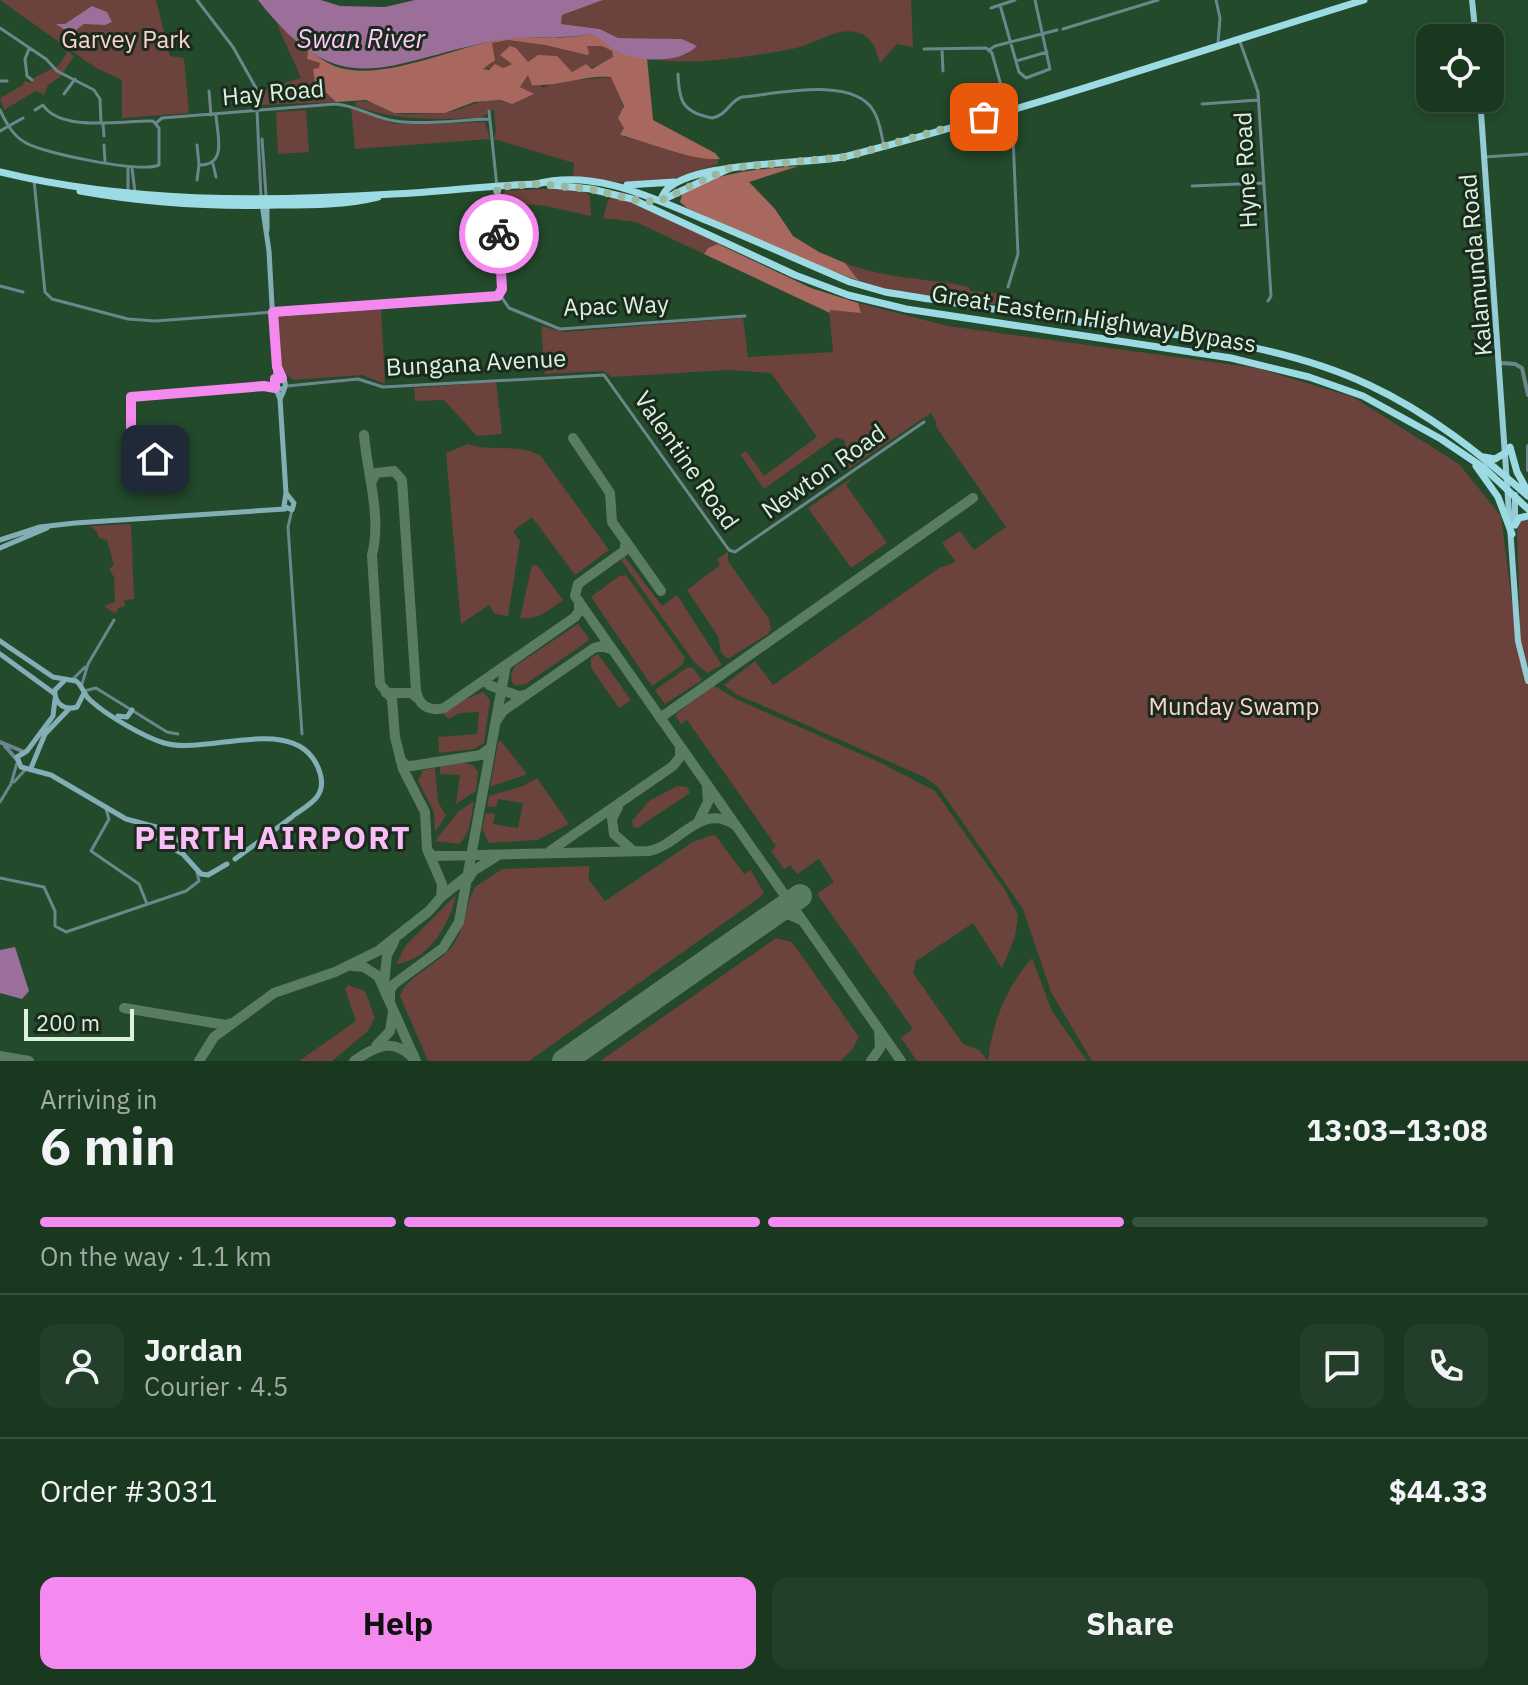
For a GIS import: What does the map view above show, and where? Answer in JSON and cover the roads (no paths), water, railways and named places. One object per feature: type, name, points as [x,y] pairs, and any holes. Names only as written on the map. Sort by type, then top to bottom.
[{"type":"highway","points":[[536,184],[548,181],[640,187],[685,179],[711,170],[838,159],[1009,110],[1364,0]]},
{"type":"highway","points":[[34,182],[210,199],[329,204],[388,195],[536,184],[591,189],[634,200],[661,201],[730,168]]},
{"type":"highway","points":[[0,174],[172,205],[264,202]]},
{"type":"highway","points":[[683,221],[662,207],[661,201],[663,192],[685,179]]},
{"type":"highway","points":[[605,184],[661,201]]},
{"type":"highway","points":[[679,192],[676,202],[681,209]]},
{"type":"highway","name":"Great Eastern Highway Bypass","points":[[634,200],[795,275],[862,299],[906,309],[1272,366],[1363,396],[1528,494]]},
{"type":"highway","name":"Great Eastern Highway Bypass","points":[[661,201],[838,277],[885,292],[1192,337],[1313,363],[1401,401],[1482,456],[1510,483],[1515,495],[1528,509]]},
{"type":"highway","points":[[1458,450],[1492,487],[1512,534]]},
{"type":"highway","points":[[1482,456],[1495,459],[1508,450],[1528,494]]},
{"type":"highway","points":[[1515,525],[1519,518],[1528,516]]},
{"type":"main road","points":[[1472,0],[1475,24]]},
{"type":"main road","name":"Kalamunda Road","points":[[1481,112],[1514,548]]},
{"type":"main road","points":[[0,540],[40,527],[287,505],[264,202]]},
{"type":"main road","name":"Kalamunda Road","points":[[1515,495],[1518,641],[1528,681]]},
{"type":"main road","points":[[0,548],[48,527]]},
{"type":"main road","points":[[0,641],[40,669],[72,680],[107,711],[152,738],[171,744],[288,740],[308,754],[317,765],[322,784],[317,799],[235,859]]},
{"type":"main road","points":[[0,654],[55,696],[61,706],[69,709]]},
{"type":"main road","points":[[65,680],[57,686],[53,716],[17,761],[28,769],[51,775],[106,809],[149,828],[178,848],[203,875],[227,864]]},
{"type":"main road","points":[[28,769],[45,734],[69,709],[80,705],[83,690]]},
{"type":"main road","points":[[107,711],[124,718],[132,710]]},
{"type":"main road","points":[[24,751],[35,759]]},
{"type":"street","points":[[197,0],[232,46],[256,88],[264,202]]},
{"type":"street","points":[[991,8],[1015,0]]},
{"type":"street","points":[[1000,5],[1024,78],[1049,71],[1035,0]]},
{"type":"street","points":[[1063,29],[1158,0]]},
{"type":"street","points":[[1216,0],[1220,18],[1218,46]]},
{"type":"street","points":[[0,28],[46,59],[57,71],[98,94],[104,136]]},
{"type":"street","points":[[924,49],[989,50],[1011,41],[1057,30]]},
{"type":"street","name":"Hyne Road","points":[[1239,39],[1255,80],[1259,100],[1271,296],[1268,301]]},
{"type":"street","points":[[29,49],[25,59],[27,76],[32,80]]},
{"type":"street","points":[[942,49],[943,71]]},
{"type":"street","points":[[989,50],[1009,110],[1013,137],[1018,254],[1008,287]]},
{"type":"street","points":[[1016,61],[1047,52]]},
{"type":"street","points":[[678,74],[679,100],[682,104],[712,118],[725,113],[732,102],[742,97],[846,90],[863,99],[873,109],[884,146]]},
{"type":"street","points":[[64,94],[75,79]]},
{"type":"street","points":[[0,81],[7,81]]},
{"type":"street","points":[[209,91],[219,153],[213,164],[216,177]]},
{"type":"street","points":[[1202,104],[1259,100]]},
{"type":"street","name":"Hay Road","points":[[35,110],[43,105],[55,117],[102,124],[156,123],[162,118],[335,104],[350,105],[384,119],[402,122],[489,119]]},
{"type":"street","points":[[0,110],[8,127],[26,143],[130,168],[159,165],[159,128],[156,123]]},
{"type":"street","points":[[34,182],[45,292],[54,300],[136,321],[500,295],[497,187],[489,111]]},
{"type":"street","points":[[0,131],[23,118]]},
{"type":"street","points":[[104,145],[104,162]]},
{"type":"street","points":[[197,145],[197,180]]},
{"type":"street","points":[[1484,157],[1528,154]]},
{"type":"street","points":[[199,165],[213,164]]},
{"type":"street","points":[[130,168],[131,192]]},
{"type":"street","points":[[1192,186],[1263,183]]},
{"type":"street","points":[[0,286],[23,292]]},
{"type":"street","name":"Apac Way","points":[[500,295],[509,308],[560,329],[745,316]]},
{"type":"street","points":[[1501,363],[1522,368],[1528,395]]},
{"type":"street","name":"Bungana Avenue","points":[[155,459],[131,437],[131,397],[358,379],[383,387],[591,374],[608,378]]},
{"type":"street","name":"Valentine Road","points":[[608,378],[729,550],[743,549]]},
{"type":"street","name":"Newton Road","points":[[743,549],[924,422]]},
{"type":"street","points":[[1528,446],[1528,470]]},
{"type":"street","points":[[287,505],[302,734]]},
{"type":"street","points":[[72,680],[88,664],[114,620]]},
{"type":"street","points":[[88,664],[83,690],[94,688],[167,732],[178,734]]},
{"type":"street","points":[[2,743],[24,751]]},
{"type":"street","points":[[0,802],[11,784],[17,761],[2,743]]},
{"type":"street","points":[[11,784],[28,769]]},
{"type":"street","points":[[106,809],[109,819],[91,851],[139,884],[147,904]]},
{"type":"street","points":[[0,878],[44,887],[55,911],[55,926],[66,932],[186,891],[198,883],[197,873]]},
{"type":"water","name":"Swan River","points":[[258,0],[321,0],[340,6],[385,7],[415,0],[603,0],[562,15],[561,24],[600,29],[618,38],[682,39],[697,46],[681,56],[659,60],[618,52],[592,34],[519,38],[393,65],[366,68],[341,66],[315,54],[288,33]]},
{"type":"water","points":[[92,6],[107,12],[112,22],[105,25],[84,24],[77,29],[78,44],[72,42],[68,32],[56,24],[65,24]]},
{"type":"water","points":[[15,947],[29,991],[22,999],[0,993],[0,950]]},
{"type":"district","name":"PERTH AIRPORT","points":[[273,837]]},
{"type":"park label","name":"Garvey Park","points":[[126,39]]},
{"type":"park label","name":"Munday Swamp","points":[[1234,706]]}]
